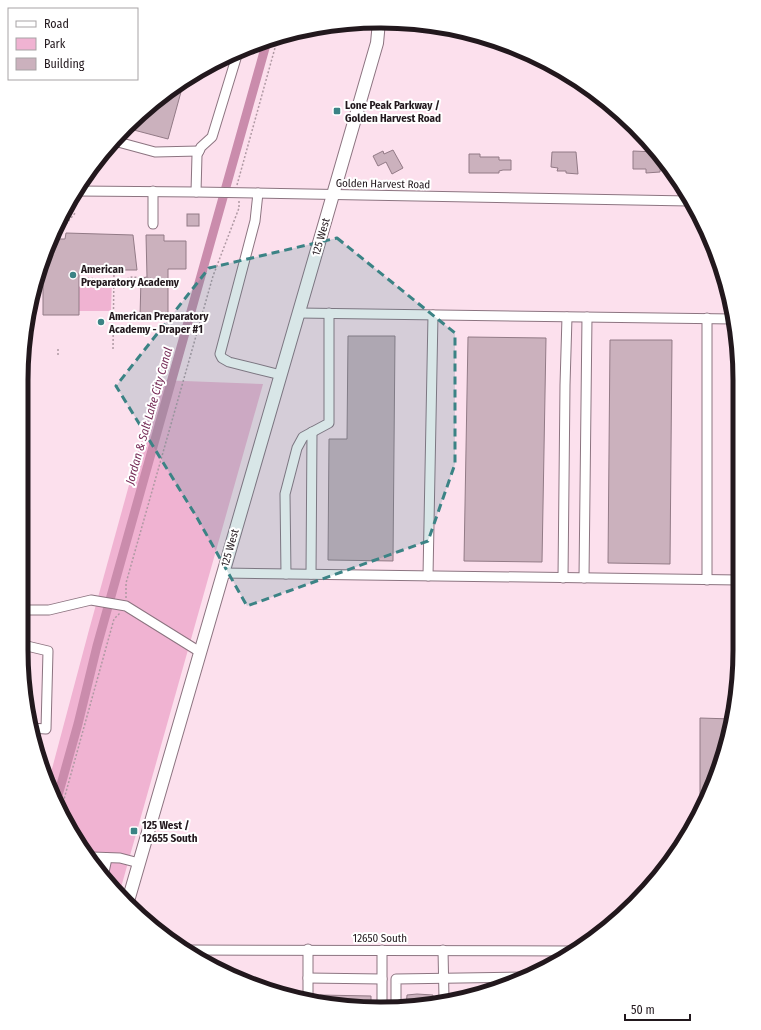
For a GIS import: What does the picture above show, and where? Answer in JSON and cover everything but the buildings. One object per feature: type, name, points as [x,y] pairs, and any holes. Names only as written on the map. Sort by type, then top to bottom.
[{"type":"main road","name":"125 West","points":[[129,897],[377,43],[378,28]]},
{"type":"street","points":[[196,192],[197,155],[201,147],[212,137],[236,59]]},
{"type":"street","points":[[120,143],[154,152],[199,151]]},
{"type":"street","name":"Golden Harvest Road","points":[[83,191],[219,192],[684,201]]},
{"type":"street","points":[[153,191],[153,224]]},
{"type":"street","points":[[258,193],[255,221],[220,354],[222,358],[229,362],[281,375]]},
{"type":"street","points":[[299,313],[727,319]]},
{"type":"street","points":[[286,574],[285,494],[297,448],[303,436],[329,424],[330,313]]},
{"type":"street","points":[[428,576],[433,315]]},
{"type":"street","points":[[563,578],[567,317]]},
{"type":"street","points":[[584,578],[588,317]]},
{"type":"street","points":[[706,318],[707,580]]},
{"type":"street","points":[[311,574],[312,432]]},
{"type":"street","points":[[223,573],[733,580]]},
{"type":"street","points":[[28,610],[49,610],[91,600],[124,606],[200,652]]},
{"type":"street","points":[[28,646],[48,651],[46,729],[37,728]]},
{"type":"street","points":[[96,857],[120,858],[139,863]]},
{"type":"street","points":[[105,869],[107,858]]},
{"type":"street","points":[[308,950],[308,994]]},
{"type":"street","points":[[382,950],[382,1002]]},
{"type":"street","points":[[443,950],[444,996]]},
{"type":"street","name":"12650 South","points":[[198,951],[563,951]]},
{"type":"street","points":[[396,1001],[396,979],[509,977]]},
{"type":"street","points":[[308,978],[382,979]]},
{"type":"path","points":[[63,803],[114,619],[124,606],[126,583],[212,276],[239,208],[236,193],[237,183],[276,44]]},
{"type":"path","points":[[66,224],[76,212]]},
{"type":"path","points":[[113,349],[114,270]]},
{"type":"path","points":[[79,278],[114,278],[124,280],[132,277],[151,278]]},
{"type":"path","points":[[132,288],[137,277]]},
{"type":"path","points":[[58,347],[58,355]]},
{"type":"highlighted area","points":[[337,238],[455,333],[455,464],[428,541],[247,606],[196,516],[116,386],[209,268]]},
{"type":"green space","points":[[79,278],[112,279],[111,311],[79,311]]},
{"type":"green space","points":[[158,380],[263,384],[121,888],[87,845],[75,826],[64,805],[51,773]]},
{"type":"waterway","name":"Jordan & Salt Lake City Canal","points":[[59,793],[78,724],[97,646],[265,48]]},
{"type":"place","name":"Lone Peak Parkway / Golden Harvest Road","points":[[337,111]]},
{"type":"place","name":"American Preparatory Academy","points":[[73,275]]},
{"type":"place","name":"American Preparatory Academy - Draper #1","points":[[101,322]]},
{"type":"place","name":"125 West / 12655 South","points":[[134,831]]}]
